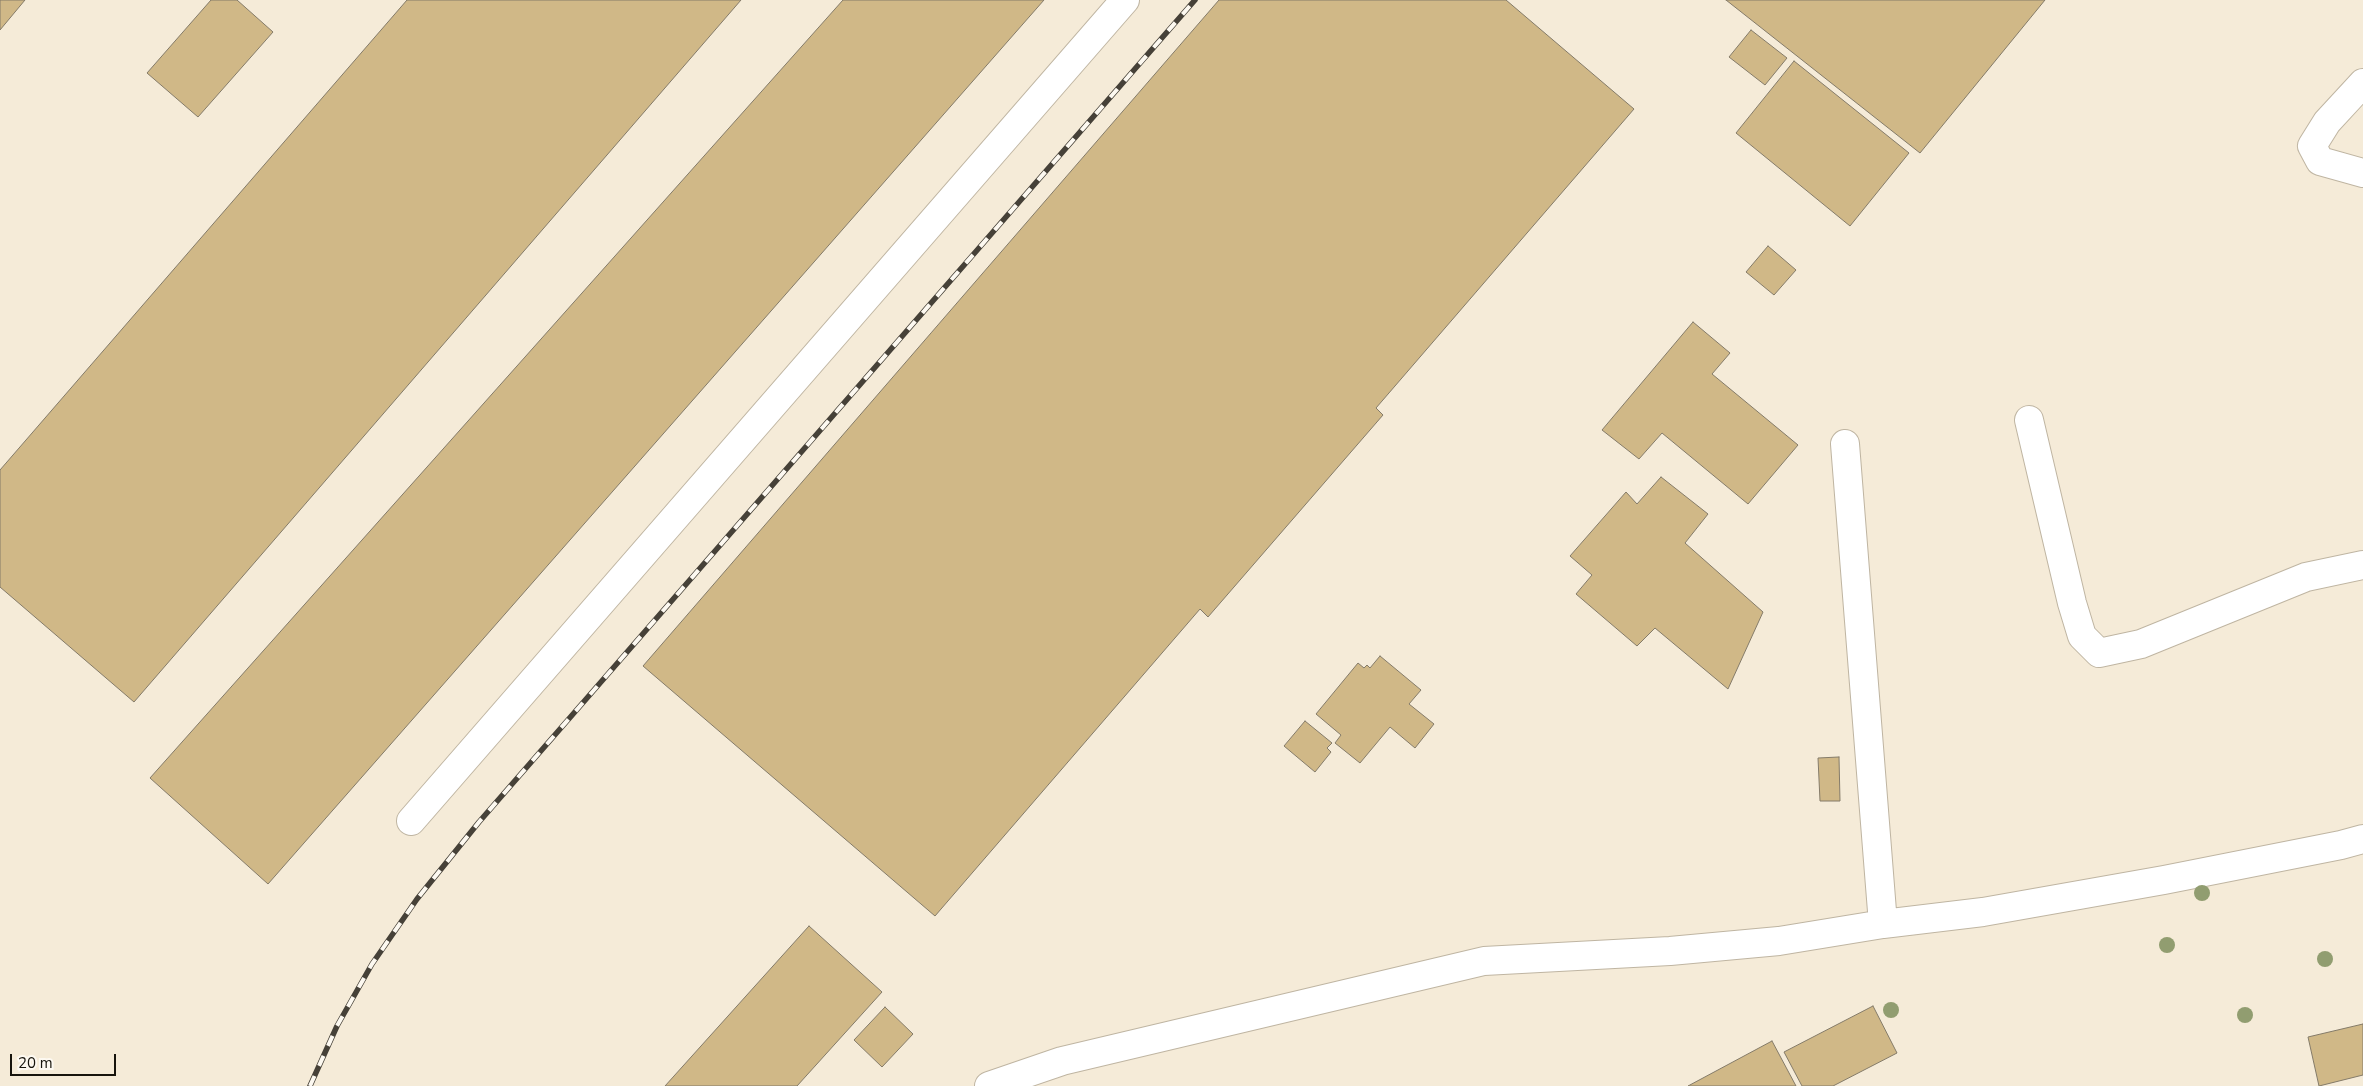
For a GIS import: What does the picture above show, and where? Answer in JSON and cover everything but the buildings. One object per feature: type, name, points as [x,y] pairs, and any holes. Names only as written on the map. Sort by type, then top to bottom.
[{"type":"lane","points":[[411,820],[1125,0]]},
{"type":"lane","points":[[2363,83],[2327,122],[2312,146],[2320,161],[2363,173]]},
{"type":"lane","points":[[2029,420],[2072,603],[2082,636],[2099,653],[2141,644],[2306,576],[2363,565]]},
{"type":"lane","points":[[1845,444],[1883,924]]},
{"type":"lane","points":[[989,1086],[1062,1061],[1484,961],[1670,951],[1770,942],[1883,924],[1983,912],[2164,880],[2342,845],[2363,839]]},
{"type":"railway","points":[[310,1086],[337,1026],[372,964],[417,899],[479,822],[1195,0]]}]
